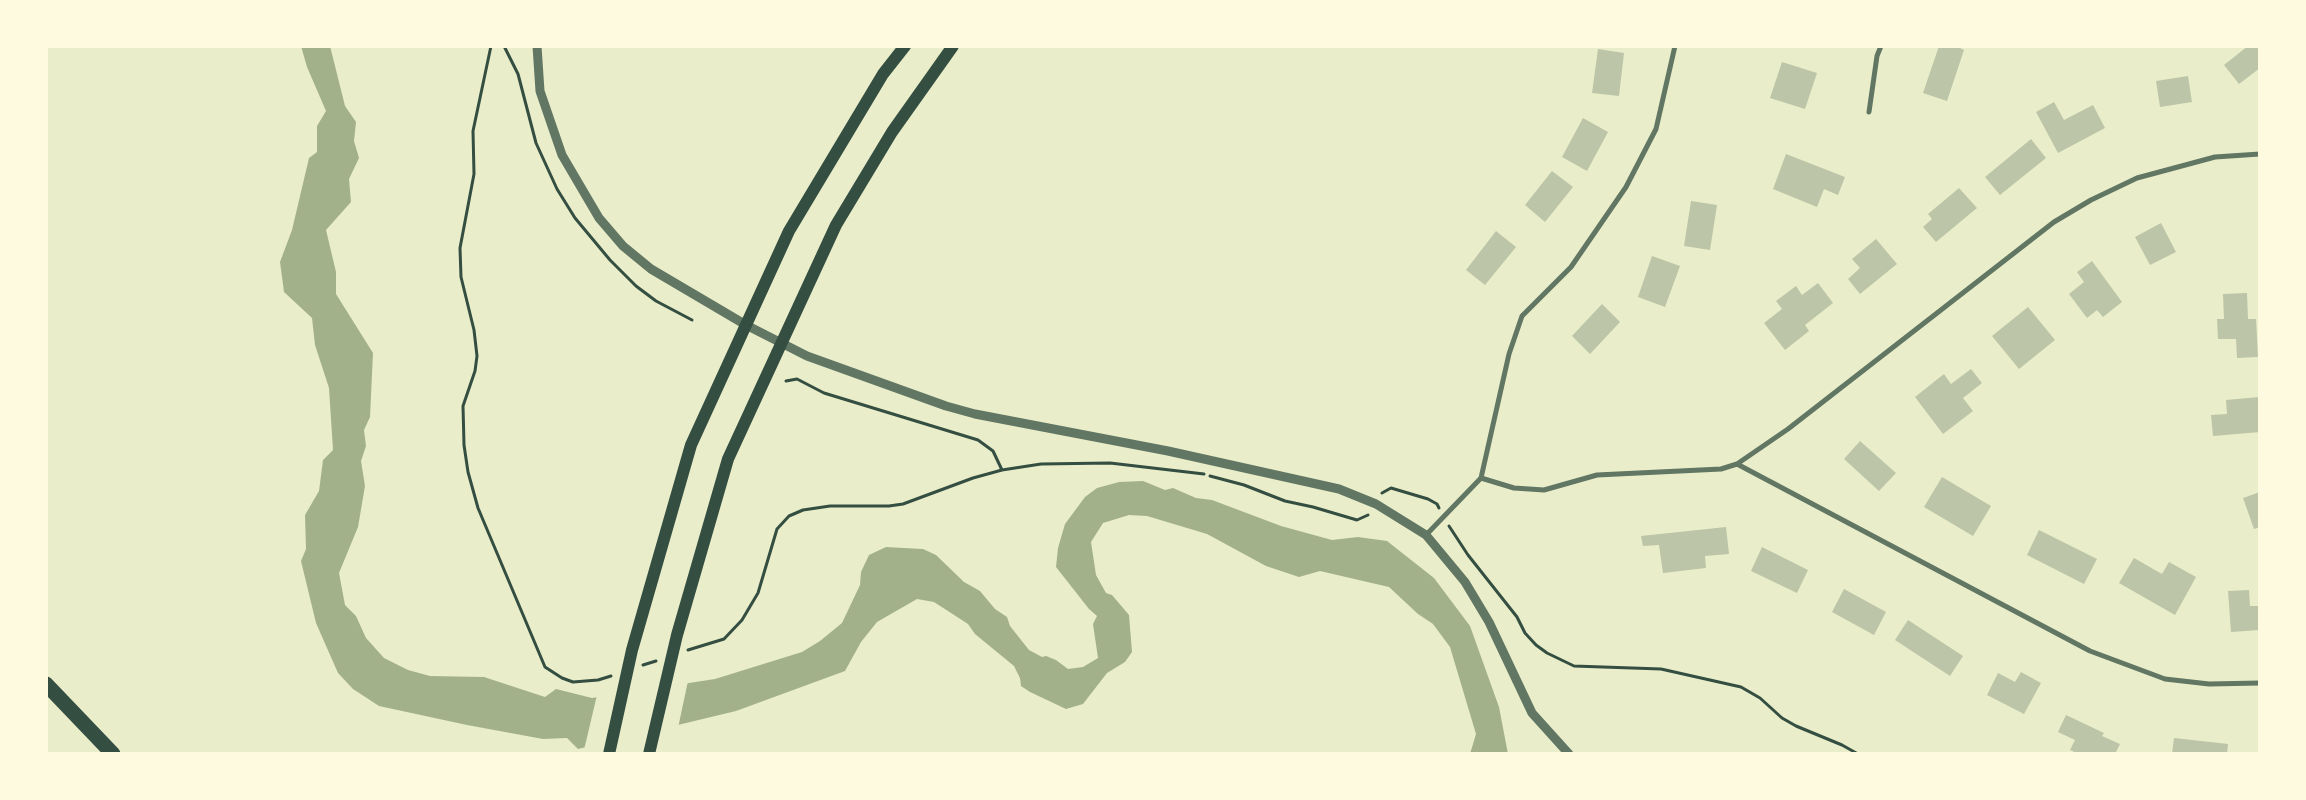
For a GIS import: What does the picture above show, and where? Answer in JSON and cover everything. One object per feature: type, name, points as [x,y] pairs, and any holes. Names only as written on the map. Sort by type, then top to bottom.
[{"type":"highway","points":[[46,684],[113,754]]},
{"type":"main road","points":[[608,754],[632,650],[691,445],[789,231],[883,74],[905,46]]},
{"type":"main road","points":[[649,754],[677,635],[728,459],[836,225],[892,132],[953,46]]},
{"type":"street","points":[[537,46],[540,92],[562,155],[599,218],[623,246],[652,269],[746,325],[807,356],[975,414],[1168,451],[1339,489],[1376,504],[1426,535],[1465,582],[1489,622],[1532,713],[1569,754]]},
{"type":"street","points":[[1426,535],[1481,478],[1508,354],[1522,316],[1571,267],[1626,188],[1656,129],[1675,46]]},
{"type":"street","points":[[1868,112],[1877,56],[1881,46]]},
{"type":"street","points":[[1481,478],[1514,488],[1544,490],[1597,475],[1721,469],[1737,464],[1788,429],[2054,222],[2091,200],[2137,178],[2215,157],[2260,154]]},
{"type":"street","points":[[1737,464],[2090,651],[2165,679],[2209,684],[2260,683]]},
{"type":"path","points":[[491,46],[473,130],[474,174],[460,248],[461,276],[472,320],[477,356],[475,371],[463,406],[464,445],[468,472],[478,508],[545,667],[562,678],[573,682],[598,680],[616,674]]},
{"type":"path","points":[[786,381],[797,380],[824,393],[970,437],[986,444],[993,450],[1002,470]]},
{"type":"path","points":[[686,650],[724,638],[742,620],[758,593],[777,530],[789,516],[804,510],[830,506],[889,506],[903,504],[973,478],[1002,470],[1042,464],[1074,462],[1136,465],[1206,475],[1244,485],[1284,501],[1357,520],[1371,513]]},
{"type":"path","points":[[1380,496],[1385,490],[1391,488],[1437,504]]},
{"type":"path","points":[[1454,533],[1526,633],[1536,645],[1547,653],[1574,666],[1661,669],[1741,687],[1760,698],[1782,718],[1796,726],[1842,744],[1858,754]]},
{"type":"path","points":[[642,665],[660,659]]},
{"type":"shaded area","points":[[301,46],[330,46],[345,106],[356,122],[354,141],[359,158],[349,179],[351,202],[326,230],[336,272],[336,294],[373,353],[370,417],[364,430],[366,446],[361,461],[365,486],[358,527],[339,573],[345,605],[356,616],[366,638],[384,658],[408,670],[430,676],[484,677],[545,697],[556,689],[592,698],[715,679],[802,652],[820,641],[842,623],[860,585],[861,572],[869,555],[886,547],[923,549],[936,555],[964,582],[980,591],[995,609],[1007,617],[1010,626],[1029,650],[1042,657],[1046,656],[1056,660],[1068,669],[1083,667],[1098,658],[1093,624],[1097,616],[1089,609],[1056,567],[1058,548],[1065,524],[1085,497],[1097,488],[1119,482],[1143,481],[1165,490],[1173,488],[1196,498],[1212,500],[1281,526],[1332,540],[1358,537],[1387,541],[1434,578],[1470,626],[1499,707],[1508,754],[1470,754],[1476,734],[1450,647],[1433,624],[1418,614],[1389,587],[1320,571],[1299,577],[1266,566],[1207,534],[1147,516],[1129,515],[1103,523],[1091,542],[1096,575],[1106,593],[1112,595],[1129,615],[1132,652],[1125,662],[1107,673],[1083,704],[1066,709],[1021,686],[1020,678],[1014,666],[975,634],[968,624],[934,602],[917,599],[877,622],[861,642],[845,671],[736,711],[578,749],[567,738],[543,739],[379,706],[353,689],[338,673],[316,623],[301,561],[306,549],[305,515],[319,491],[323,460],[333,450],[329,388],[315,345],[312,318],[284,292],[280,262],[292,230],[309,158],[317,152],[317,126],[326,111],[307,67]]},
{"type":"pier","points":[[688,681],[678,728],[584,750],[597,695]]},
{"type":"building","points":[[1939,46],[1956,46],[1964,50],[1947,101],[1923,93]]},
{"type":"building","points":[[2248,46],[2260,46],[2260,68],[2239,84],[2224,65]]},
{"type":"building","points":[[1598,49],[1624,53],[1619,96],[1592,93]]},
{"type":"building","points":[[1782,62],[1817,73],[1805,109],[1770,98]]},
{"type":"building","points":[[2188,76],[2192,102],[2160,107],[2156,81]]},
{"type":"building","points":[[2054,102],[2064,120],[2093,105],[2105,128],[2058,153],[2036,112]]},
{"type":"building","points":[[1583,118],[1608,132],[1587,171],[1562,157]]},
{"type":"building","points":[[2031,139],[2046,158],[2000,195],[1985,177]]},
{"type":"building","points":[[1786,154],[1845,177],[1838,195],[1824,189],[1817,207],[1773,189]]},
{"type":"building","points":[[1552,171],[1573,187],[1545,222],[1525,205]]},
{"type":"building","points":[[1959,188],[1977,208],[1936,242],[1923,227],[1932,219],[1928,214]]},
{"type":"building","points":[[1691,201],[1717,205],[1710,250],[1684,246]]},
{"type":"building","points":[[2161,223],[2176,252],[2150,265],[2135,237]]},
{"type":"building","points":[[1496,231],[1516,247],[1485,285],[1466,270]]},
{"type":"building","points":[[1876,239],[1897,264],[1860,294],[1848,279],[1860,268],[1852,259]]},
{"type":"building","points":[[1652,256],[1680,266],[1665,307],[1638,297]]},
{"type":"building","points":[[2092,261],[2122,302],[2103,317],[2097,310],[2087,318],[2069,294],[2084,282],[2077,272]]},
{"type":"building","points":[[1818,283],[1833,303],[1805,325],[1809,331],[1785,350],[1764,323],[1782,309],[1776,301],[1796,286],[1802,295]]},
{"type":"building","points":[[2247,293],[2248,319],[2256,319],[2258,357],[2237,358],[2236,339],[2218,339],[2217,319],[2224,319],[2223,294]]},
{"type":"building","points":[[1602,304],[1620,322],[1590,354],[1572,336]]},
{"type":"building","points":[[2028,307],[2055,340],[2019,369],[1992,336]]},
{"type":"building","points":[[1971,369],[1982,383],[1963,398],[1973,411],[1943,434],[1915,397],[1944,374],[1951,384]]},
{"type":"building","points":[[2259,397],[2260,432],[2213,436],[2211,415],[2227,414],[2226,400]]},
{"type":"building","points":[[1860,441],[1896,473],[1879,491],[1844,459]]},
{"type":"building","points":[[1942,477],[1991,506],[1973,536],[1924,507]]},
{"type":"building","points":[[2260,492],[2260,527],[2254,529],[2243,498]]},
{"type":"building","points":[[1726,527],[1729,554],[1705,556],[1706,568],[1663,573],[1659,545],[1643,546],[1641,536]]},
{"type":"building","points":[[2039,530],[2097,559],[2084,584],[2027,555]]},
{"type":"building","points":[[1762,547],[1808,570],[1797,593],[1751,571]]},
{"type":"building","points":[[2134,558],[2162,574],[2169,562],[2196,577],[2175,615],[2119,583]]},
{"type":"building","points":[[1844,589],[1886,612],[1874,635],[1832,612]]},
{"type":"building","points":[[2249,590],[2250,606],[2260,606],[2260,630],[2231,632],[2228,591]]},
{"type":"building","points":[[1908,620],[1963,656],[1950,676],[1895,640]]},
{"type":"building","points":[[2021,672],[2041,683],[2024,714],[1987,695],[1998,673],[2015,682]]},
{"type":"building","points":[[2066,715],[2104,733],[2102,736],[2120,744],[2115,754],[2090,752],[2079,754],[2070,750],[2075,740],[2058,732]]},
{"type":"building","points":[[2174,738],[2228,744],[2227,754],[2172,754]]}]
